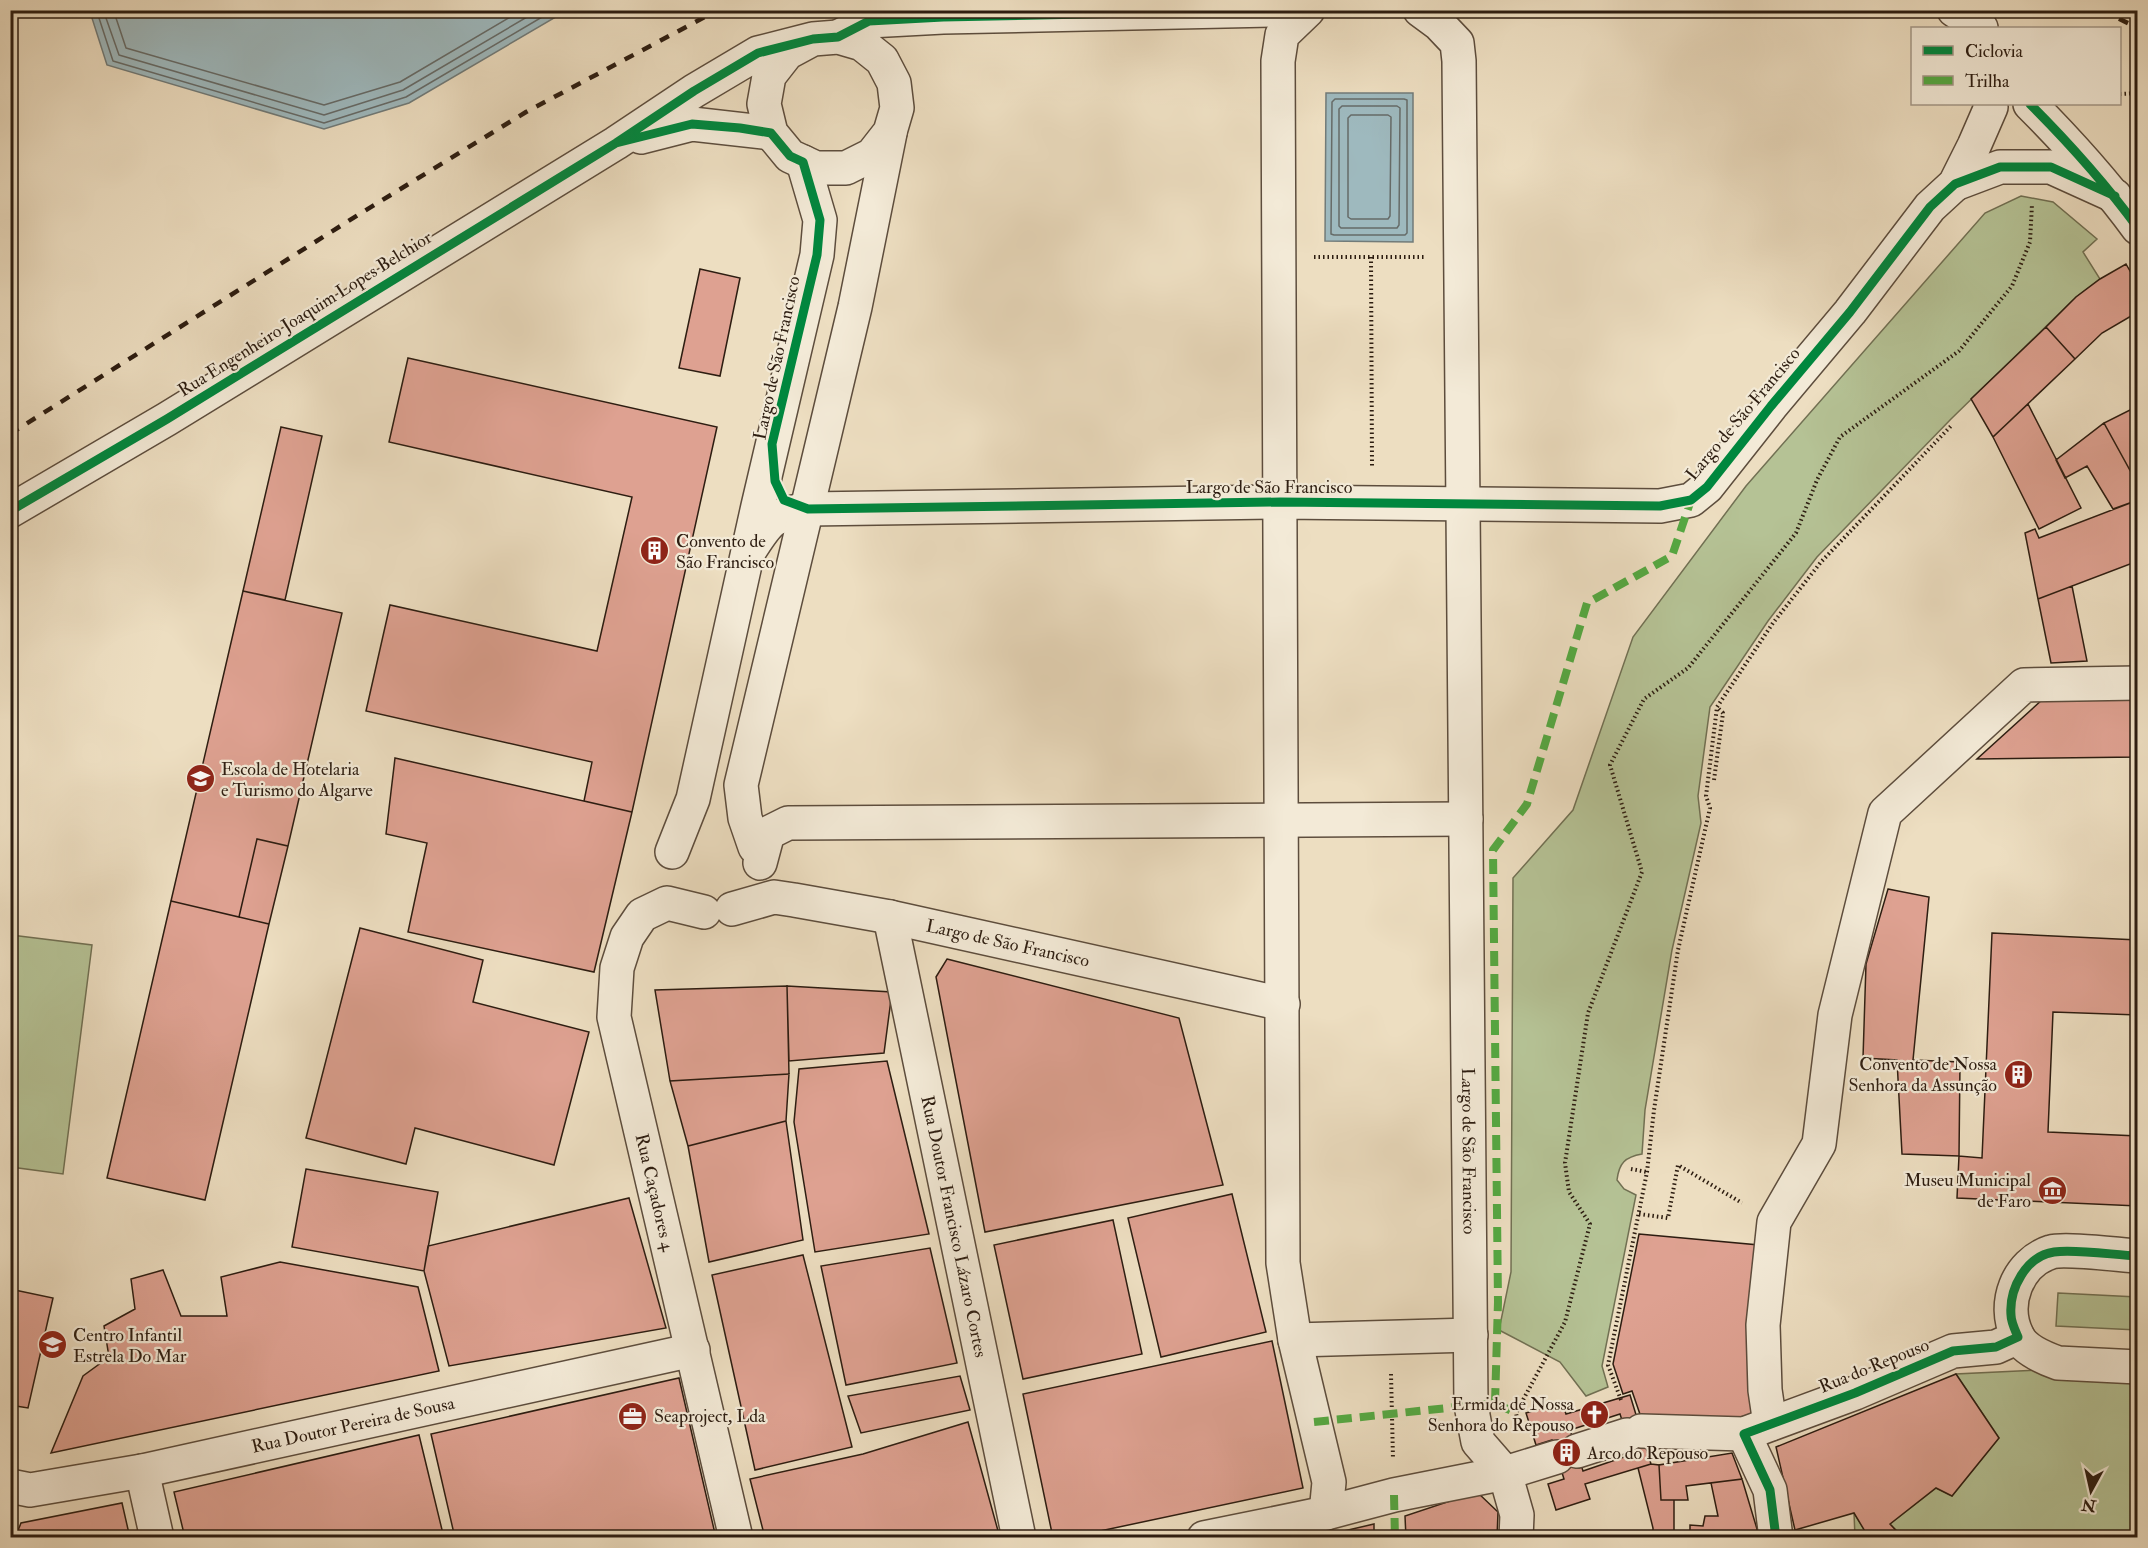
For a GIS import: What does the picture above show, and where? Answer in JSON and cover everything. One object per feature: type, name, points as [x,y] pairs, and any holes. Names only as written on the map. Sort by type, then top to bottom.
[{"type":"street","points":[[890,132],[872,155],[846,168],[816,168],[790,156],[771,133],[764,105],[769,76],[787,53],[869,21],[943,17],[1275,10]]},
{"type":"street","name":"Largo de São Francisco","points":[[1308,10],[1282,35],[1278,61],[1283,1263],[1295,1340],[1329,1482],[1316,1525]]},
{"type":"street","name":"Largo de São Francisco","points":[[1420,10],[1439,24],[1457,43],[1464,504],[1471,1405],[1478,1442],[1516,1470]]},
{"type":"street","points":[[1954,10],[1963,27]]},
{"type":"street","points":[[1954,10],[1980,27]]},
{"type":"street","points":[[757,855],[746,835],[734,826],[704,824],[691,830],[680,839],[672,852],[670,867],[672,882],[679,896],[691,906],[718,911],[744,902],[754,891],[759,878],[757,855],[745,818],[741,785],[855,307],[890,132],[897,108],[894,83],[882,60],[862,44],[825,38]]},
{"type":"street","name":"Rua Engenheiro Joaquim Lopes Belchior","points":[[10,511],[167,419],[758,53],[825,38]]},
{"type":"street","points":[[1955,184],[1974,146],[1990,105]]},
{"type":"street","points":[[2031,105],[2071,145],[2115,196],[2138,228]]},
{"type":"street","points":[[616,143],[692,124],[771,133]]},
{"type":"street","name":"Largo de São Francisco","points":[[672,852],[693,799],[816,255],[820,220],[803,162]]},
{"type":"street","points":[[1955,184],[2000,167],[2051,167],[2115,196]]},
{"type":"street","name":"Largo de São Francisco","points":[[748,553],[767,524],[783,514],[808,509],[1280,502],[1660,506],[1691,500],[1707,487],[1850,312],[1930,207],[1955,184]]},
{"type":"street","name":"Largo de São Francisco","points":[[772,444],[775,481],[784,500],[808,509]]},
{"type":"street","points":[[1776,1538],[1770,1490],[1757,1429],[1765,1390],[1763,1325],[1774,1222],[1818,1144],[1834,1015],[1885,813],[2024,685],[2138,683]]},
{"type":"street","points":[[757,855],[768,833],[788,823],[1466,819]]},
{"type":"street","name":"Largo de São Francisco","points":[[718,911],[774,897],[890,917],[1283,1004]]},
{"type":"street","name":"Rua Caçadores 4","points":[[718,911],[667,903],[642,915],[627,938],[617,969],[614,1017],[736,1538]]},
{"type":"street","name":"Rua Doutor Francisco Lázaro Cortes","points":[[890,917],[1019,1538]]},
{"type":"street","points":[[2138,1256],[2052,1252],[2037,1259],[2021,1273],[2013,1292],[2011,1315],[2018,1337],[2034,1352],[2058,1363],[2138,1367]]},
{"type":"street","points":[[1295,1340],[1471,1335]]},
{"type":"street","name":"Rua do Repouso","points":[[1204,1538],[1316,1525],[1394,1495],[1516,1470],[1634,1433],[1757,1429],[1855,1393],[1953,1351],[1996,1347],[2018,1337]]},
{"type":"street","name":"Rua Doutor Pereira de Sousa","points":[[10,1486],[30,1490],[142,1471],[693,1350]]},
{"type":"street","points":[[1516,1470],[1516,1538]]},
{"type":"street","points":[[142,1471],[157,1538]]},
{"type":"path","points":[[2121,94],[2138,93]]},
{"type":"path","points":[[1516,1470],[1516,1413],[1565,1322],[1590,1224],[1569,1192],[1565,1163],[1588,1014],[1642,872],[1610,765],[1644,699],[1688,668],[1796,533],[1817,480],[1840,437],[1959,351],[2012,286],[2030,242],[2035,167]]},
{"type":"path","points":[[1278,257],[1461,257]]},
{"type":"path","points":[[1371,257],[1373,503]]},
{"type":"path","points":[[1608,1365],[1647,1172],[1678,950],[1710,808],[1706,796],[1717,707],[1773,623],[1821,562],[1951,426]]},
{"type":"path","points":[[1714,780],[1723,713],[1717,707]]},
{"type":"path","points":[[1638,1214],[1668,1218],[1678,1166],[1774,1222]]},
{"type":"path","points":[[1631,1169],[1647,1172]]},
{"type":"path","points":[[1391,1337],[1394,1495]]},
{"type":"green space","points":[[2021,196],[2053,202],[2097,239],[2083,252],[2100,279],[2076,297],[1951,419],[1817,557],[1768,621],[1710,707],[1698,796],[1701,823],[1672,950],[1645,1110],[1642,1154],[1627,1159],[1621,1165],[1617,1180],[1624,1189],[1636,1195],[1602,1366],[1608,1387],[1586,1396],[1560,1362],[1499,1330],[1511,1272],[1513,878],[1573,810],[1633,637],[1746,486],[1985,213]]},
{"type":"green space","points":[[11,935],[92,945],[63,1174],[11,1167]]},
{"type":"green space","points":[[2058,1293],[2137,1297],[2137,1330],[2056,1326]]},
{"type":"green space","points":[[2038,1370],[2137,1383],[2137,1537],[1903,1537],[1890,1524],[1936,1488],[1952,1496],[1999,1438],[1956,1374]]},
{"type":"green space","points":[[1854,1513],[1869,1537],[1855,1537]]},
{"type":"water","points":[[95,11],[566,11],[409,103],[324,129],[107,65],[91,15]]},
{"type":"water","points":[[1326,93],[1413,93],[1413,242],[1325,241]]},
{"type":"building","points":[[2126,264],[2138,285],[2138,312],[2102,333],[2075,359],[2046,327],[2076,297],[2100,279]]},
{"type":"building","points":[[700,269],[740,278],[720,376],[679,368]]},
{"type":"building","points":[[2046,327],[2075,359],[1993,437],[1971,399]]},
{"type":"building","name":"Convento de São Francisco","points":[[408,358],[717,427],[632,812],[584,801],[592,762],[366,711],[390,605],[597,651],[632,497],[389,442]]},
{"type":"building","points":[[2028,404],[2081,508],[2039,529],[1993,437]]},
{"type":"building","points":[[2138,406],[2138,485],[2104,423]]},
{"type":"building","points":[[2104,423],[2138,485],[2138,500],[2113,509],[2087,466],[2065,478],[2056,460]]},
{"type":"building","points":[[281,427],[322,436],[285,600],[243,591]]},
{"type":"building","points":[[2138,500],[2138,561],[2038,599],[2025,533],[2035,529],[2039,538]]},
{"type":"building","points":[[2072,586],[2087,661],[2051,663],[2038,599]]},
{"type":"building","points":[[243,591],[342,613],[288,846],[257,839],[239,917],[171,901]]},
{"type":"building","points":[[2138,698],[2138,757],[1977,759],[2043,699]]},
{"type":"building","points":[[395,758],[632,812],[594,972],[408,932],[427,843],[386,834]]},
{"type":"building","points":[[257,839],[288,846],[269,924],[239,917]]},
{"type":"building","points":[[1888,889],[1929,897],[1913,1060],[1960,1062],[1959,1156],[1902,1154],[1897,1060],[1863,1058],[1866,964]]},
{"type":"building","points":[[171,901],[269,924],[205,1200],[107,1178]]},
{"type":"building","points":[[360,928],[483,960],[473,1002],[589,1032],[554,1165],[415,1128],[406,1164],[306,1138]]},
{"type":"building","name":"Convento de Nossa Senhora da Assunção","points":[[1992,933],[2138,940],[2138,1015],[2053,1012],[2048,1132],[2138,1136],[2138,1206],[1957,1198],[1959,1156],[1982,1158]]},
{"type":"building","points":[[947,959],[1179,1018],[1223,1185],[985,1232],[936,977]]},
{"type":"building","points":[[787,986],[789,1074],[670,1081],[655,990]]},
{"type":"building","points":[[787,986],[892,992],[884,1053],[789,1061]]},
{"type":"building","points":[[887,1061],[929,1234],[815,1252],[794,1122],[799,1069]]},
{"type":"building","points":[[789,1074],[786,1121],[688,1146],[670,1081]]},
{"type":"building","points":[[786,1121],[803,1240],[709,1262],[688,1146]]},
{"type":"building","points":[[306,1169],[438,1192],[424,1271],[292,1247]]},
{"type":"building","points":[[1232,1194],[1266,1332],[1161,1357],[1128,1218]]},
{"type":"building","points":[[629,1198],[666,1328],[449,1366],[424,1271],[428,1246]]},
{"type":"building","points":[[1113,1220],[1142,1354],[1023,1379],[994,1245]]},
{"type":"building","points":[[1639,1234],[1759,1245],[1760,1421],[1643,1423],[1632,1391],[1623,1394],[1613,1364]]},
{"type":"building","points":[[930,1248],[957,1363],[846,1385],[821,1266]]},
{"type":"building","points":[[803,1255],[852,1447],[755,1470],[712,1275]]},
{"type":"building","points":[[280,1262],[418,1287],[439,1371],[51,1453],[83,1376],[109,1357],[104,1326],[135,1309],[131,1279],[163,1270],[181,1316],[227,1316],[221,1277]]},
{"type":"building","name":"Centro Infantil Estrela Do Mar","points":[[10,1289],[53,1298],[28,1408],[10,1405]]},
{"type":"building","points":[[1272,1341],[1303,1488],[1067,1538],[1053,1538],[1023,1394]]},
{"type":"building","points":[[1956,1374],[1999,1438],[1952,1496],[1936,1488],[1890,1524],[1903,1538],[1869,1538],[1854,1513],[1795,1530],[1776,1447]]},
{"type":"building","points":[[960,1376],[970,1410],[861,1433],[848,1396]]},
{"type":"building","points":[[679,1378],[716,1538],[455,1538],[431,1434]]},
{"type":"building","name":"Arco do Repouso","points":[[1630,1395],[1651,1464],[1585,1484],[1590,1499],[1556,1510],[1548,1484],[1564,1479],[1552,1440],[1536,1445],[1526,1413],[1562,1402],[1566,1414]],"holes":[[[1620,1414],[1633,1454],[1583,1471],[1570,1430]]]},
{"type":"building","points":[[968,1422],[1000,1538],[765,1538],[750,1479],[863,1454]]},
{"type":"building","points":[[419,1435],[444,1538],[185,1538],[174,1492]]},
{"type":"building","points":[[1732,1453],[1742,1479],[1686,1486],[1688,1500],[1661,1500],[1659,1465]]},
{"type":"building","points":[[1651,1464],[1659,1465],[1661,1500],[1674,1500],[1674,1538],[1653,1538],[1653,1528],[1638,1468]]},
{"type":"building","points":[[1742,1479],[1757,1529],[1756,1538],[1690,1538],[1690,1525],[1703,1526],[1705,1516],[1718,1516],[1711,1483]]},
{"type":"building","points":[[1477,1492],[1498,1512],[1497,1538],[1406,1538],[1405,1516]]},
{"type":"building","points":[[122,1503],[130,1538],[15,1538],[21,1523]]},
{"type":"building","points":[[1374,1524],[1374,1538],[1323,1538],[1322,1536]]},
{"type":"railway","points":[[10,434],[526,112],[718,10]]},
{"type":"railway","points":[[2101,10],[2138,28]]},
{"type":"marked path","points":[[1495,1403],[1498,1302],[1493,850],[1527,804],[1587,603],[1672,556],[1691,500]]},
{"type":"marked path","points":[[1314,1422],[1495,1403],[1516,1413]]},
{"type":"marked path","points":[[1394,1495],[1395,1538]]},
{"type":"cycle path","points":[[10,511],[167,419],[758,53],[813,39],[838,37],[869,21],[943,17],[1275,10]]},
{"type":"cycle path","points":[[2031,105],[2113,195],[2138,228]]},
{"type":"cycle path","points":[[616,143],[692,124],[740,128],[771,133],[790,156],[803,162],[820,220],[817,255],[772,444],[775,481],[784,500],[808,509],[1280,502],[1660,506],[1691,500],[1707,487],[1850,312],[1930,207],[1955,184],[2000,167],[2051,167],[2115,196]]},
{"type":"cycle path","points":[[1776,1538],[1770,1490],[1744,1434],[1855,1393],[1953,1351],[1996,1347],[2018,1337],[2011,1318],[2011,1305],[2016,1285],[2028,1267],[2044,1255],[2073,1251],[2138,1256]]},
{"type":"place","name":"Convento de São Francisco","points":[[655,551]]},
{"type":"place","name":"Escola de Hotelaria e Turismo do Algarve","points":[[200,779]]},
{"type":"place","name":"Convento de Nossa Senhora da Assunção","points":[[2018,1074]]},
{"type":"place","name":"Museu Municipal de Faro","points":[[2052,1190]]},
{"type":"place","name":"Centro Infantil Estrela Do Mar","points":[[52,1345]]},
{"type":"place","name":"Ermida de Nossa Senhora do Repouso","points":[[1595,1414]]},
{"type":"place","name":"Seaproject, Lda","points":[[633,1416]]},
{"type":"place","name":"Arco do Repouso","points":[[1566,1453]]}]
